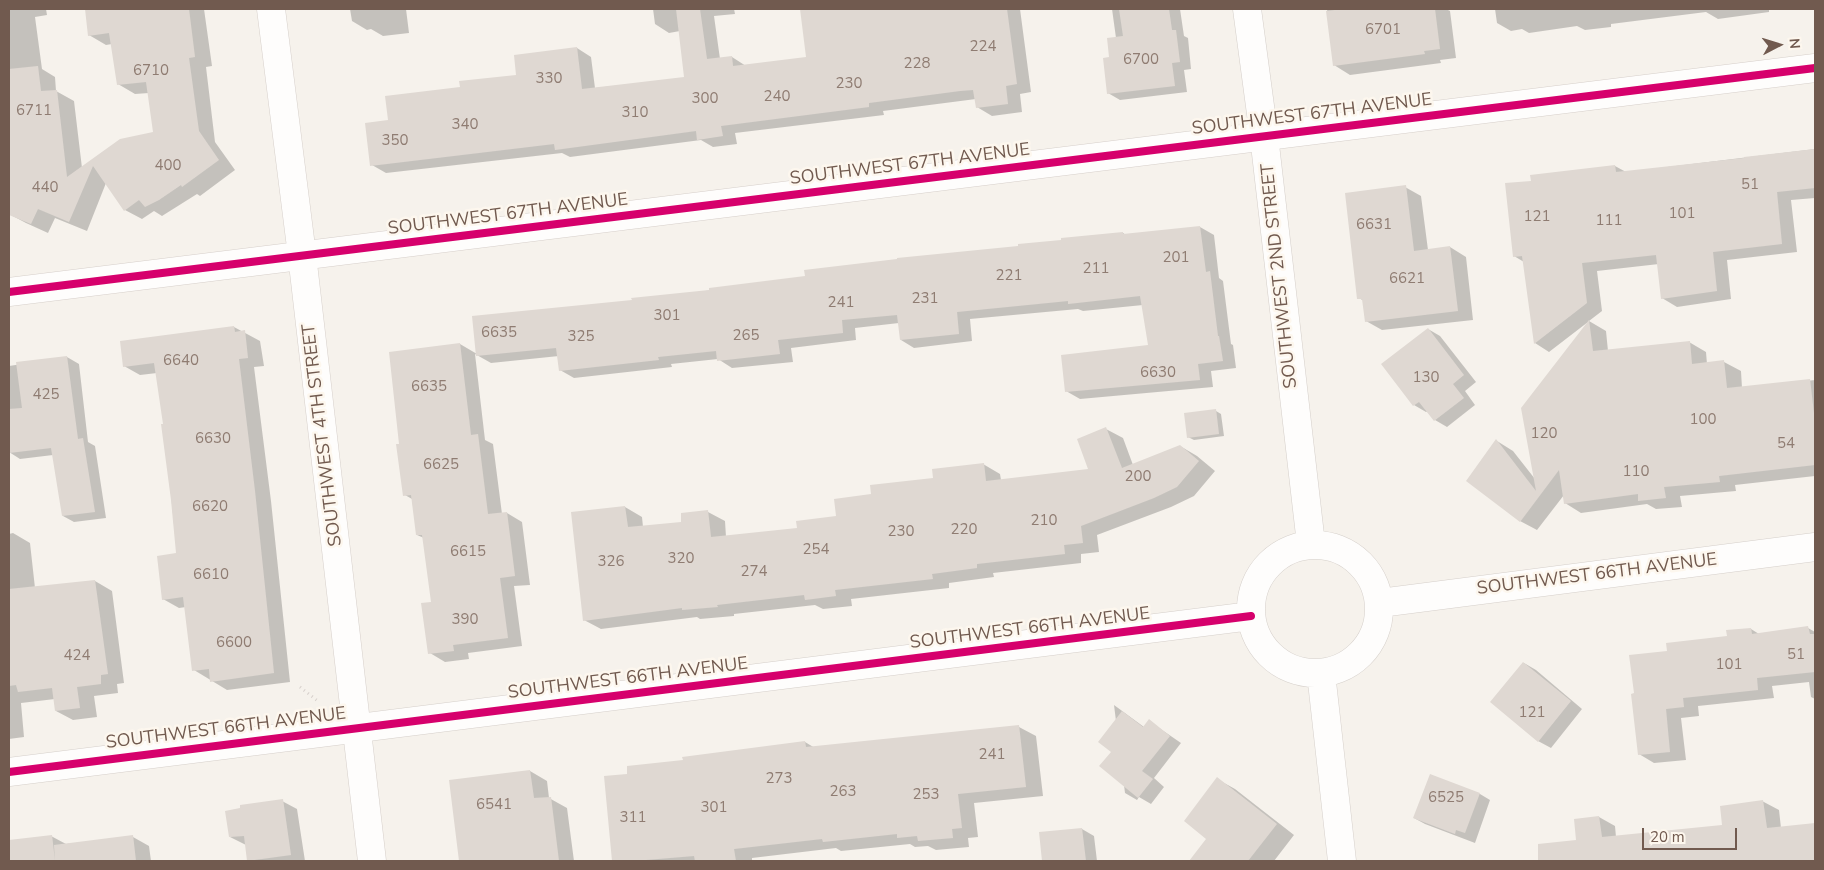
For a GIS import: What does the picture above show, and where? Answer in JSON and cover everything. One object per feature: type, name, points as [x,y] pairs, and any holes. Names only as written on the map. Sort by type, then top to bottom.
[{"type":"street","name":"SOUTHWEST 4TH STREET","points":[[271,9],[302,255],[372,861]]},
{"type":"street","name":"SOUTHWEST 2ND STREET","points":[[1247,9],[1264,136],[1310,544]]},
{"type":"street","name":"SOUTHWEST 67TH AVENUE","points":[[9,292],[1815,68]]},
{"type":"street","points":[[1310,544],[1327,545],[1342,550],[1356,558],[1367,570],[1375,584],[1380,603],[1377,626],[1366,649],[1353,661],[1338,670],[1321,673],[1304,673],[1289,668],[1274,659],[1263,647],[1255,632],[1251,616],[1254,587],[1261,574],[1282,553],[1310,544]]},
{"type":"street","name":"SOUTHWEST 66TH AVENUE","points":[[1380,603],[1815,547]]},
{"type":"street","name":"SOUTHWEST 66TH AVENUE","points":[[9,772],[1251,616]]},
{"type":"street","points":[[1321,673],[1342,861]]},
{"type":"path","points":[[300,687],[324,705]]},
{"type":"building","points":[[85,9],[189,9],[195,57],[189,58],[199,131],[219,160],[182,187],[181,185],[159,200],[145,207],[139,200],[124,211],[93,166],[69,222],[38,209],[31,224],[9,215],[9,69],[38,66],[41,91],[57,90],[67,177],[120,139],[153,132],[146,82],[117,85],[109,33],[88,36]]},
{"type":"building","points":[[676,9],[700,9],[707,59],[732,56],[733,66],[806,57],[800,9],[1007,9],[1017,84],[1006,86],[1008,104],[976,108],[973,90],[960,91],[869,103],[869,107],[721,126],[723,136],[697,140],[696,131],[555,150],[554,144],[370,166],[365,123],[388,120],[385,96],[460,87],[459,81],[516,75],[514,55],[577,47],[582,89],[684,77]]},
{"type":"building","points":[[1119,9],[1169,9],[1172,30],[1176,30],[1180,62],[1172,63],[1175,86],[1107,94],[1103,58],[1109,57],[1107,38],[1123,36]]},
{"type":"building","points":[[1344,9],[1435,9],[1440,49],[1424,51],[1425,54],[1333,66],[1326,11]]},
{"type":"building","points":[[1815,149],[1815,188],[1777,192],[1782,244],[1713,252],[1717,291],[1661,299],[1656,255],[1582,263],[1587,303],[1534,344],[1522,256],[1513,257],[1505,183],[1531,181],[1530,175],[1615,165],[1616,172]]},
{"type":"building","points":[[1406,185],[1414,251],[1450,246],[1458,311],[1365,322],[1362,299],[1357,299],[1345,193]]},
{"type":"building","points":[[1200,226],[1206,272],[1210,271],[1223,361],[1198,364],[1200,380],[1065,392],[1061,355],[1148,345],[1140,296],[1068,304],[1068,301],[957,312],[959,334],[900,340],[897,315],[842,320],[843,333],[778,340],[780,354],[717,361],[716,351],[658,357],[659,360],[559,371],[556,348],[476,356],[472,316],[632,300],[631,298],[709,290],[709,288],[805,276],[804,270],[897,258],[1018,246],[1018,244],[1061,240],[1061,238]]},
{"type":"building","points":[[1589,320],[1593,351],[1690,341],[1692,364],[1724,360],[1727,388],[1810,379],[1815,422],[1815,465],[1719,476],[1720,482],[1664,487],[1666,498],[1638,501],[1638,494],[1564,504],[1559,470],[1520,522],[1466,481],[1496,439],[1536,491],[1521,408]]},
{"type":"building","points":[[234,326],[235,332],[245,330],[248,358],[239,359],[274,673],[210,682],[209,669],[192,671],[183,597],[162,600],[157,556],[176,553],[161,424],[163,424],[154,363],[123,367],[120,341]]},
{"type":"building","points":[[1428,328],[1464,375],[1453,384],[1464,398],[1434,421],[1419,402],[1413,406],[1381,364]]},
{"type":"building","points":[[460,343],[471,435],[478,434],[488,514],[507,512],[515,576],[500,578],[508,638],[453,645],[454,651],[428,654],[421,603],[431,602],[422,535],[416,535],[411,495],[403,496],[396,444],[399,444],[389,352]]},
{"type":"building","points":[[67,356],[78,439],[83,438],[95,512],[62,516],[51,448],[9,453],[9,409],[22,408],[16,362]]},
{"type":"building","points":[[1216,409],[1219,434],[1187,438],[1184,413]]},
{"type":"building","points":[[1106,427],[1122,468],[1180,445],[1199,461],[1177,487],[1154,498],[1081,526],[1083,543],[1064,545],[1065,554],[977,564],[977,568],[932,574],[933,579],[835,590],[836,596],[805,600],[804,595],[717,605],[718,607],[682,610],[682,608],[583,621],[571,512],[625,506],[628,527],[681,522],[681,513],[708,510],[711,537],[797,528],[796,521],[836,516],[834,499],[871,494],[870,485],[933,478],[932,469],[984,463],[986,481],[1088,469],[1077,439]]},
{"type":"building","points":[[95,580],[108,674],[101,675],[101,684],[77,687],[80,708],[55,711],[52,688],[18,692],[16,685],[9,686],[9,589]]},
{"type":"building","points":[[1808,626],[1810,634],[1815,634],[1815,672],[1757,678],[1758,690],[1683,698],[1684,707],[1666,709],[1670,752],[1638,755],[1631,694],[1634,693],[1629,655],[1667,651],[1666,643],[1727,636],[1726,630],[1751,628],[1752,634]]},
{"type":"building","points":[[1523,662],[1571,701],[1538,742],[1490,702]]},
{"type":"building","points":[[1122,711],[1143,727],[1149,719],[1170,736],[1142,771],[1153,779],[1138,798],[1099,766],[1111,752],[1098,742]]},
{"type":"building","points":[[1019,725],[1026,787],[958,794],[962,828],[952,829],[953,838],[918,841],[917,836],[897,838],[897,834],[823,842],[822,839],[734,849],[736,861],[695,861],[694,856],[612,861],[604,776],[627,774],[627,766],[683,760],[682,757],[805,741],[806,747]]},
{"type":"building","points":[[530,770],[534,798],[551,797],[559,861],[459,861],[449,780]]},
{"type":"building","points":[[1430,774],[1480,793],[1465,833],[1456,830],[1455,834],[1413,818]]},
{"type":"building","points":[[1217,777],[1277,824],[1248,861],[1189,861],[1206,839],[1184,821]]},
{"type":"building","points":[[283,799],[291,855],[247,861],[244,836],[229,837],[225,811],[240,808],[240,805]]},
{"type":"building","points":[[1763,800],[1767,828],[1815,823],[1815,861],[1538,861],[1538,844],[1576,840],[1574,819],[1599,816],[1602,837],[1722,825],[1720,806]]},
{"type":"building","points":[[1082,828],[1086,861],[1042,861],[1039,832]]},
{"type":"building","points":[[52,835],[55,861],[9,861],[9,840]]},
{"type":"building","points":[[133,835],[136,861],[55,861],[54,845]]},
{"type":"cycle path","points":[[9,292],[1815,68]]},
{"type":"cycle path","points":[[9,772],[1251,616]]}]
